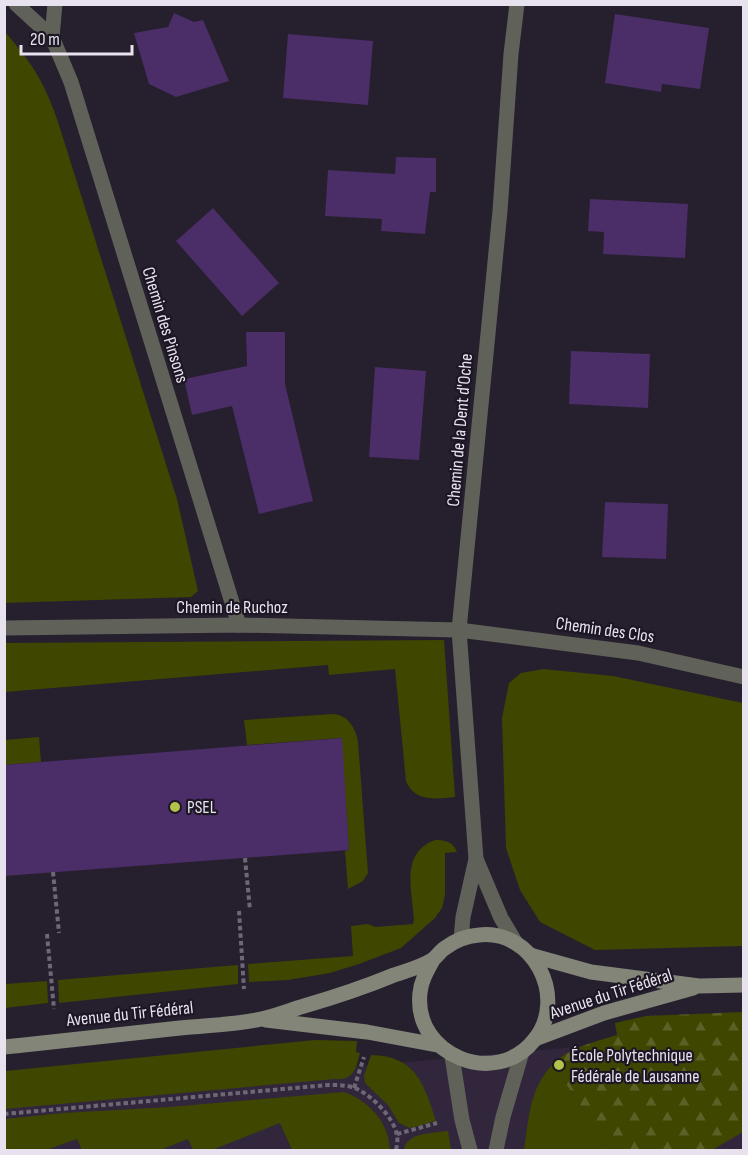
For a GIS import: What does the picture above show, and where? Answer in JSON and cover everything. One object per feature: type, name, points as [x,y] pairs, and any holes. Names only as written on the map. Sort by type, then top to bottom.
[{"type":"main road","points":[[479,935],[498,936],[516,943],[542,970],[548,987],[549,1006],[544,1024],[535,1040],[522,1052],[505,1061],[488,1065],[469,1063],[452,1056],[437,1045],[427,1030],[421,1012],[419,994],[424,976],[433,960],[445,947],[460,939],[479,935]]},
{"type":"main road","name":"Avenue du Tir Fédéral","points":[[530,955],[591,972],[699,986],[744,985]]},
{"type":"main road","name":"Avenue du Tir Fédéral","points":[[4,1047],[260,1019],[364,988],[433,960]]},
{"type":"main road","name":"Avenue du Tir Fédéral","points":[[535,1040],[604,1013],[699,986]]},
{"type":"main road","name":"Avenue du Tir Fédéral","points":[[260,1019],[367,1032],[437,1045]]},
{"type":"street","name":"Chemin des Pinsons","points":[[16,4],[52,37],[71,82],[239,625]]},
{"type":"street","name":"Chemin des Pinsons","points":[[52,37],[55,4]]},
{"type":"street","name":"Chemin de la Dent d'Oche","points":[[460,939],[476,859],[459,630],[498,234],[511,54],[517,4]]},
{"type":"street","name":"Chemin de Ruchoz","points":[[4,628],[239,625],[459,630]]},
{"type":"street","name":"Chemin des Clos","points":[[459,630],[638,653],[744,677]]},
{"type":"street","name":"Chemin de la Dent d'Oche","points":[[476,859],[501,918],[516,943]]},
{"type":"street","points":[[496,1150],[522,1052]]},
{"type":"street","points":[[452,1056],[462,1120],[470,1150]]},
{"type":"path","points":[[245,858],[250,910]]},
{"type":"path","points":[[53,872],[59,933]]},
{"type":"path","points":[[239,911],[244,989]]},
{"type":"path","points":[[47,934],[54,1009]]},
{"type":"path","points":[[354,1088],[367,1048]]},
{"type":"path","points":[[4,1114],[328,1085],[354,1088],[374,1100],[386,1113],[397,1134],[396,1150]]},
{"type":"path","points":[[397,1134],[443,1122]]},
{"type":"shaded area","name":"École Polytechnique Fédérale de Lausanne","points":[[743,1032],[743,1150],[5,1150],[5,1098]]},
{"type":"green space","points":[[5,32],[37,74],[58,122],[177,499],[198,591],[191,597],[5,603]]},
{"type":"green space","points":[[444,640],[455,797],[420,796],[410,788],[406,781],[395,669],[329,675],[328,665],[5,692],[5,643]]},
{"type":"green space","points":[[543,669],[613,676],[743,703],[743,946],[595,950],[540,922],[520,890],[506,848],[502,718],[509,683],[521,673]]},
{"type":"green space","points":[[333,714],[343,717],[350,723],[358,742],[368,873],[363,881],[348,889],[345,851],[349,850],[341,738],[247,745],[244,720]]},
{"type":"green space","points":[[39,737],[41,762],[5,765],[5,740]]},
{"type":"green space","points":[[435,840],[449,842],[457,852],[445,853],[445,895],[442,908],[435,918],[401,948],[330,973],[288,980],[249,982],[248,964],[353,956],[351,926],[413,924],[412,863],[424,846]]},
{"type":"green space","points":[[238,965],[238,984],[59,1003],[58,980]]},
{"type":"green space","points":[[47,981],[48,1003],[5,1008],[5,984]]},
{"type":"green space","points":[[743,1012],[743,1132],[712,1150],[610,1150],[553,1064],[575,1049],[617,1035],[615,1023],[646,1016]]},
{"type":"green space","points":[[315,1040],[357,1041],[356,1052],[360,1053],[350,1076],[341,1079],[5,1109],[5,1071]]},
{"type":"green space","points":[[371,1055],[398,1061],[416,1074],[427,1095],[436,1121],[410,1128],[399,1123],[388,1105],[365,1083],[364,1076]]},
{"type":"green space","points":[[553,1064],[610,1150],[524,1150],[531,1104],[539,1083]]},
{"type":"green space","points":[[344,1092],[362,1101],[376,1114],[386,1130],[390,1150],[292,1150],[280,1123],[212,1150],[193,1150],[188,1139],[160,1150],[82,1150],[77,1139],[46,1150],[5,1150],[5,1119]]},
{"type":"green space","points":[[448,1131],[451,1150],[404,1150],[406,1144],[415,1137]]},
{"type":"building","points":[[174,13],[194,22],[203,20],[229,81],[176,97],[149,84],[134,33],[168,27]]},
{"type":"building","points":[[615,14],[709,28],[700,89],[662,84],[661,92],[605,83]]},
{"type":"building","points":[[288,34],[373,41],[368,105],[283,98]]},
{"type":"building","points":[[396,157],[436,158],[436,192],[430,192],[425,234],[381,231],[382,219],[325,216],[328,170],[395,174]]},
{"type":"building","points":[[590,199],[688,204],[685,258],[603,254],[604,232],[588,231]]},
{"type":"building","points":[[213,208],[279,283],[242,316],[176,241]]},
{"type":"building","points":[[246,332],[285,332],[285,384],[313,501],[259,514],[232,406],[192,415],[184,379],[247,366]]},
{"type":"building","points":[[571,351],[650,354],[648,408],[569,404]]},
{"type":"building","points":[[375,367],[426,371],[419,460],[369,457]]},
{"type":"building","points":[[605,502],[668,504],[666,559],[602,557]]},
{"type":"building","name":"PSEL","points":[[342,738],[349,850],[4,876],[4,765]]},
{"type":"place","name":"PSEL","points":[[175,807]]},
{"type":"place","name":"École Polytechnique Fédérale de Lausanne","points":[[559,1065]]}]
